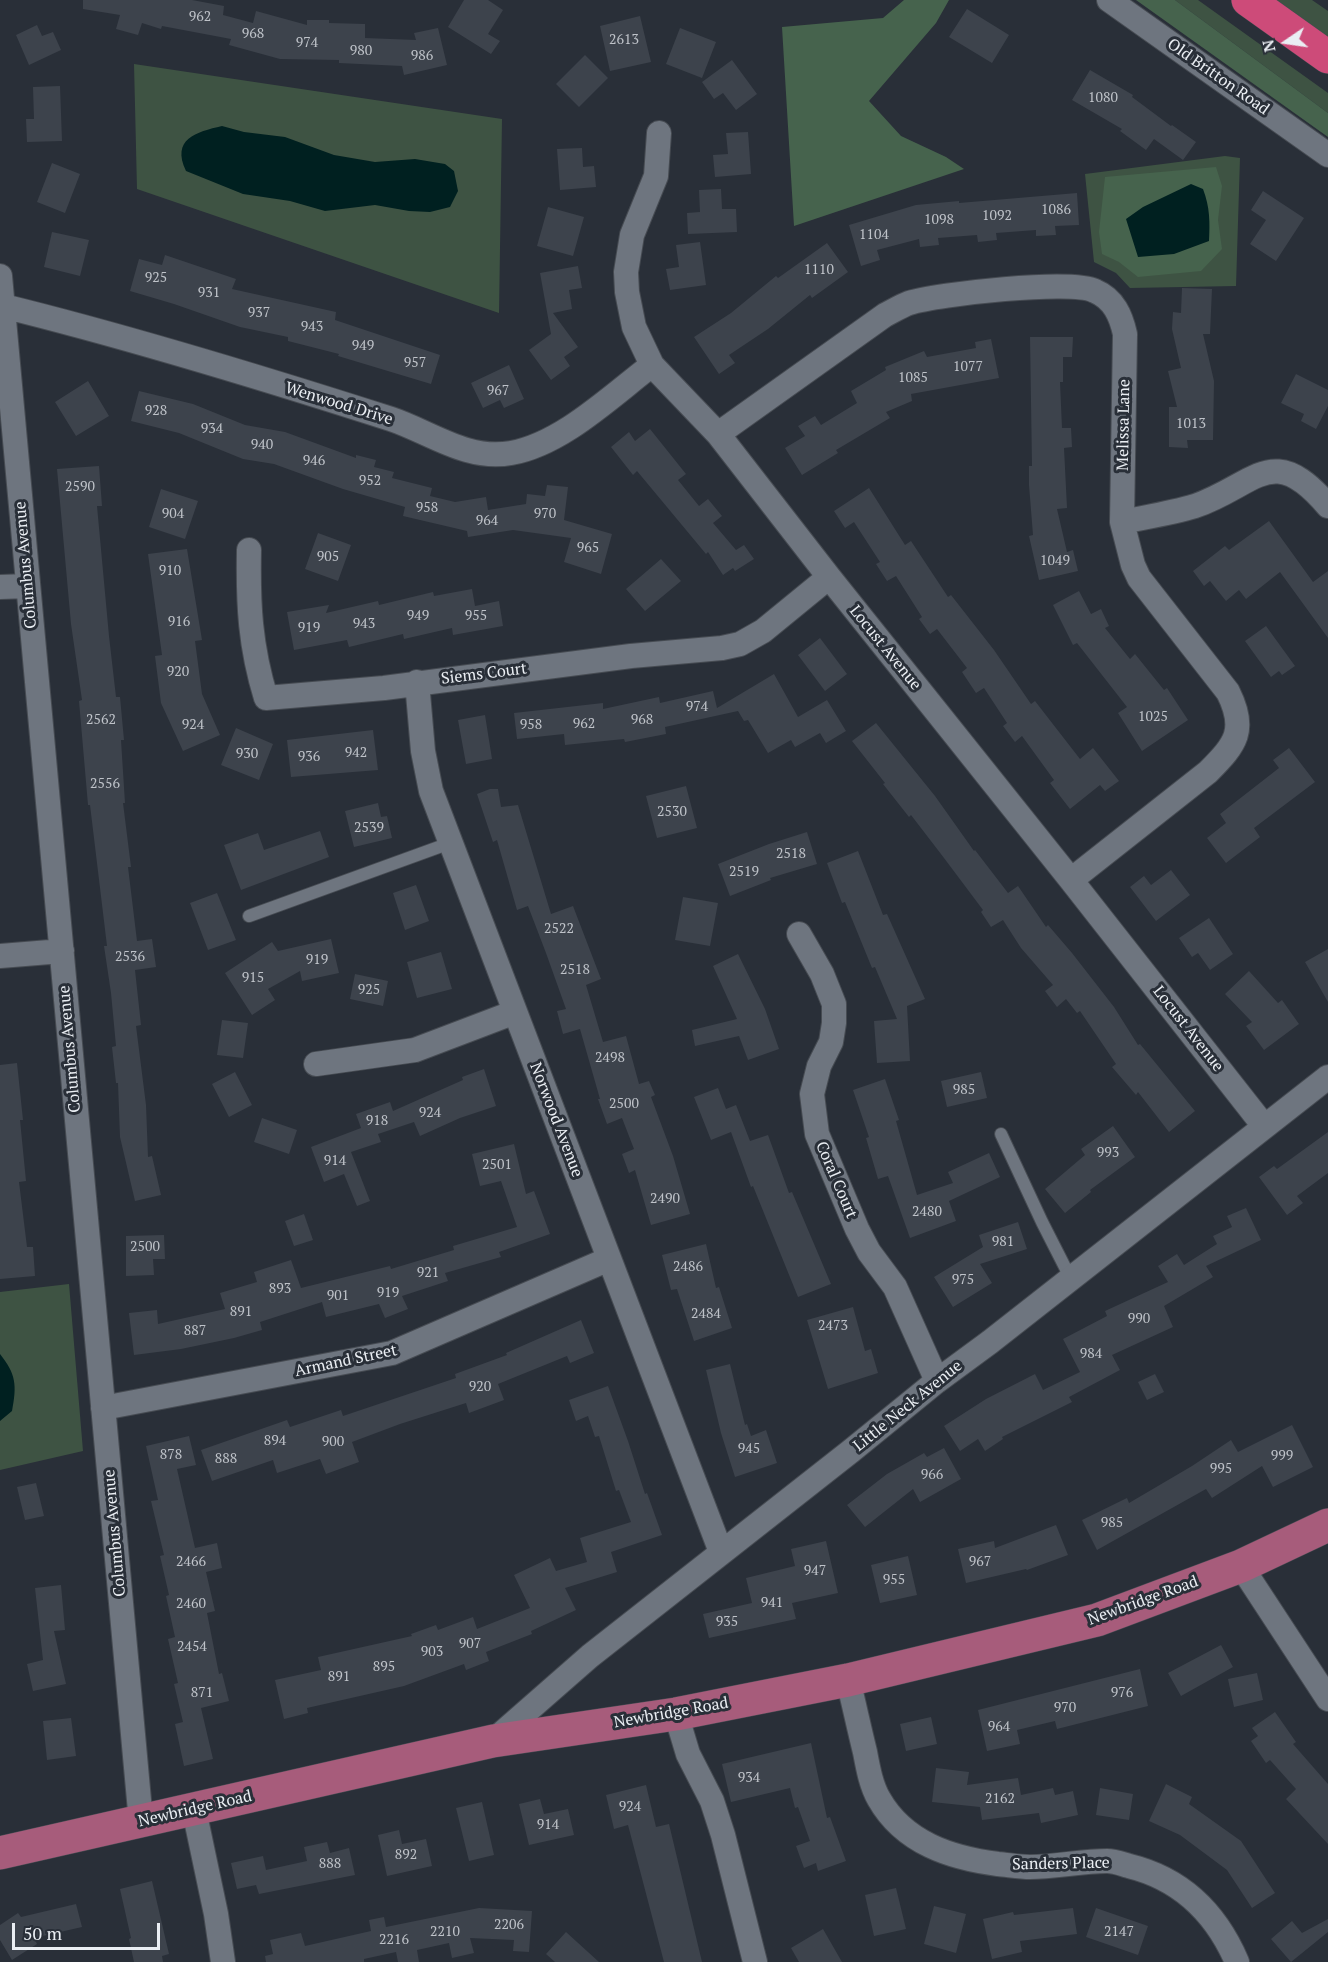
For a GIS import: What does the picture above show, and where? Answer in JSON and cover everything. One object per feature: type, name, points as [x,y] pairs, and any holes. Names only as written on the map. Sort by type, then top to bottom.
[{"type":"highway","points":[[1248,0],[1328,57]]},
{"type":"main road","name":"Newbridge Road","points":[[0,1853],[493,1741],[676,1714],[848,1680],[1096,1620],[1241,1566],[1328,1525]]},
{"type":"street","name":"Old Britton Road","points":[[1109,0],[1328,155]]},
{"type":"street","name":"Locust Avenue","points":[[659,133],[656,176],[632,235],[626,272],[627,292],[634,327],[652,365],[718,434],[1264,1126]]},
{"type":"street","name":"Columbus Avenue","points":[[0,276],[141,1821]]},
{"type":"street","name":"Melissa Lane","points":[[718,434],[885,315],[908,303],[951,295],[1060,286],[1086,287],[1097,291],[1111,302],[1121,317],[1125,334],[1122,522],[1133,565],[1139,578],[1228,692],[1236,709],[1239,727],[1227,753],[1208,772],[1071,880]]},
{"type":"street","name":"Wenwood Drive","points":[[3,306],[117,335],[394,420],[453,447],[489,454],[509,454],[534,448],[561,435],[652,365]]},
{"type":"street","points":[[1122,522],[1194,506],[1221,496],[1257,474],[1271,471],[1287,472],[1300,478],[1312,487],[1328,506]]},
{"type":"street","name":"Siems Court","points":[[249,550],[248,597],[251,641],[266,698],[384,688],[631,656],[722,648],[740,644],[763,631],[829,577]]},
{"type":"street","points":[[0,587],[28,586]]},
{"type":"street","name":"Norwood Avenue","points":[[417,682],[423,751],[431,791],[721,1552]]},
{"type":"street","name":"Coral Court","points":[[799,934],[822,974],[834,1004],[831,1042],[819,1066],[812,1094],[817,1134],[857,1229],[869,1252],[895,1287],[937,1381]]},
{"type":"street","points":[[0,956],[62,951]]},
{"type":"street","points":[[316,1064],[415,1050],[515,1012]]},
{"type":"street","name":"Little Neck Avenue","points":[[493,1741],[590,1656],[937,1381],[1328,1077]]},
{"type":"street","name":"Armand Street","points":[[103,1408],[392,1353],[609,1259]]},
{"type":"street","points":[[1241,1566],[1328,1699]]},
{"type":"street","name":"Sanders Place","points":[[848,1680],[872,1783],[880,1800],[899,1826],[917,1840],[937,1850],[970,1860],[1030,1867],[1111,1861],[1144,1870],[1174,1883],[1203,1906],[1220,1928],[1237,1962]]},
{"type":"street","points":[[676,1714],[688,1754],[712,1801],[755,1962]]},
{"type":"street","points":[[195,1810],[216,1914],[223,1962]]},
{"type":"lane","points":[[249,916],[450,843]]},
{"type":"lane","points":[[1001,1134],[1071,1279]]},
{"type":"shaded area","points":[[904,0],[949,0],[936,23],[869,101],[901,136],[946,157],[964,169],[794,226],[782,27],[883,18]]},
{"type":"shaded area","points":[[1136,0],[1175,0],[1328,113],[1328,137]]},
{"type":"shaded area","points":[[1175,0],[1198,0],[1328,93],[1328,113]]},
{"type":"shaded area","points":[[1275,0],[1312,0],[1328,11],[1328,38]]},
{"type":"shaded area","points":[[134,64],[502,119],[499,313],[137,189]]},
{"type":"shaded area","points":[[222,126],[244,132],[285,137],[334,155],[375,162],[415,159],[445,164],[454,171],[458,191],[450,207],[430,212],[375,205],[325,211],[290,201],[243,194],[186,171],[182,160],[184,144],[189,139],[195,134]]},
{"type":"shaded area","points":[[1225,156],[1240,158],[1236,286],[1130,288],[1116,273],[1094,262],[1085,174]]},
{"type":"shaded area","points":[[1216,167],[1222,186],[1218,220],[1222,249],[1201,271],[1138,277],[1119,262],[1102,254],[1099,232],[1105,177]]},
{"type":"shaded area","points":[[1191,184],[1203,189],[1209,215],[1209,241],[1174,254],[1138,257],[1126,219],[1143,207]]},
{"type":"shaded area","points":[[69,1284],[83,1451],[0,1470],[0,1292]]},
{"type":"shaded area","points":[[0,1354],[12,1374],[15,1387],[12,1411],[0,1421]]},
{"type":"building","points":[[83,0],[192,0],[224,6],[223,15],[253,23],[256,11],[307,25],[307,20],[365,24],[365,38],[416,40],[414,33],[438,28],[447,65],[404,75],[402,66],[339,63],[339,60],[280,59],[229,45],[231,39],[162,26],[161,29],[142,23],[138,35],[116,29],[120,15],[83,9]]},
{"type":"building","points":[[464,0],[488,0],[503,10],[488,34],[500,41],[491,54],[448,27]]},
{"type":"building","points":[[967,9],[1009,35],[992,63],[949,37]]},
{"type":"building","points":[[640,16],[651,62],[610,71],[600,26]]},
{"type":"building","points":[[37,25],[42,36],[53,32],[61,50],[29,65],[16,35]]},
{"type":"building","points":[[680,28],[716,42],[702,78],[666,64]]},
{"type":"building","points":[[585,55],[608,78],[579,107],[556,84]]},
{"type":"building","points":[[732,60],[757,94],[736,110],[723,93],[714,99],[702,82]]},
{"type":"building","points":[[1090,70],[1133,95],[1132,97],[1196,142],[1183,160],[1154,139],[1146,150],[1120,131],[1122,129],[1072,100]]},
{"type":"building","points":[[60,86],[62,141],[27,142],[26,119],[34,119],[33,87]]},
{"type":"building","points":[[748,132],[751,174],[715,177],[713,155],[728,154],[726,133]]},
{"type":"building","points":[[582,148],[583,167],[594,166],[596,187],[560,190],[557,149]]},
{"type":"building","points":[[52,163],[80,174],[65,213],[37,202]]},
{"type":"building","points":[[721,189],[722,209],[736,209],[737,232],[688,234],[687,213],[700,212],[699,190]]},
{"type":"building","points":[[1263,191],[1304,218],[1276,261],[1250,244],[1266,220],[1251,210]]},
{"type":"building","points":[[1077,193],[1079,225],[1055,226],[1056,235],[1036,236],[1036,230],[996,233],[997,240],[978,242],[977,235],[938,238],[939,245],[920,247],[919,239],[877,250],[880,260],[861,266],[849,225],[916,205]]},
{"type":"building","points":[[548,207],[584,217],[573,256],[537,246]]},
{"type":"building","points":[[52,232],[89,240],[80,276],[44,267]]},
{"type":"building","points":[[700,242],[706,285],[670,290],[666,269],[679,267],[676,245]]},
{"type":"building","points":[[827,243],[848,272],[812,298],[810,295],[768,329],[729,355],[735,363],[719,374],[694,337],[731,313],[776,276],[778,278]]},
{"type":"building","points":[[165,255],[236,279],[232,289],[336,312],[335,320],[440,355],[431,384],[338,356],[339,354],[288,341],[288,337],[240,327],[130,291],[139,259],[162,265]]},
{"type":"building","points":[[578,266],[582,288],[569,290],[572,309],[553,313],[578,347],[564,357],[570,366],[551,380],[529,350],[551,334],[540,273]]},
{"type":"building","points":[[1182,288],[1212,289],[1210,334],[1203,334],[1214,381],[1213,440],[1187,440],[1188,448],[1169,447],[1169,407],[1177,407],[1168,371],[1181,368],[1172,329],[1173,312],[1181,313]]},
{"type":"building","points":[[1030,337],[1073,337],[1072,357],[1063,357],[1063,382],[1060,382],[1062,428],[1071,428],[1072,447],[1064,448],[1067,508],[1057,509],[1067,552],[1073,550],[1078,571],[1039,580],[1029,536],[1033,535],[1029,485],[1029,466],[1032,466]]},
{"type":"building","points":[[991,339],[999,378],[911,394],[912,401],[886,412],[890,418],[836,450],[838,453],[802,475],[785,448],[805,436],[798,426],[815,416],[821,425],[857,403],[851,391],[886,370],[885,367],[924,351],[927,357],[976,348],[975,342]]},
{"type":"building","points":[[509,365],[524,399],[504,408],[500,400],[483,408],[471,383]]},
{"type":"building","points":[[1296,374],[1328,390],[1328,406],[1316,429],[1301,421],[1304,414],[1281,403]]},
{"type":"building","points":[[88,381],[109,416],[76,436],[55,402]]},
{"type":"building","points":[[139,391],[193,404],[245,425],[285,432],[356,458],[356,455],[376,460],[374,467],[394,472],[392,478],[432,488],[430,496],[455,502],[486,497],[488,510],[526,504],[527,494],[545,496],[547,485],[568,487],[564,520],[612,534],[601,574],[564,562],[571,538],[513,530],[468,537],[467,531],[403,516],[405,507],[343,489],[274,464],[243,459],[179,433],[131,421]]},
{"type":"building","points":[[650,429],[686,474],[678,480],[699,506],[708,499],[722,516],[713,523],[736,550],[744,545],[754,559],[735,571],[733,568],[723,575],[708,552],[706,554],[637,471],[633,475],[611,447],[629,432],[635,441]]},
{"type":"building","points":[[99,466],[102,506],[97,506],[116,697],[120,697],[124,740],[121,740],[125,803],[123,803],[131,867],[128,867],[137,941],[152,939],[156,967],[135,970],[141,1025],[136,1026],[146,1105],[148,1157],[152,1156],[161,1195],[135,1201],[120,1137],[118,1083],[116,1083],[112,1047],[116,1046],[104,946],[107,946],[90,805],[88,805],[79,701],[82,700],[71,624],[57,469]]},
{"type":"building","points":[[869,488],[905,545],[911,541],[948,597],[951,595],[994,650],[1031,704],[1035,701],[1080,759],[1093,748],[1119,781],[1105,791],[1100,785],[1070,809],[1050,783],[1054,780],[1022,736],[1015,742],[1003,726],[1007,723],[984,688],[976,693],[962,672],[967,668],[937,629],[930,634],[919,619],[922,617],[896,576],[887,581],[876,564],[880,562],[854,522],[845,528],[834,511]]},
{"type":"building","points":[[161,489],[198,501],[185,539],[149,527]]},
{"type":"building","points":[[1269,521],[1313,582],[1328,571],[1328,638],[1280,572],[1246,599],[1239,590],[1226,601],[1210,581],[1204,586],[1193,571],[1225,546],[1229,550]]},
{"type":"building","points":[[318,533],[351,545],[338,581],[305,569]]},
{"type":"building","points":[[187,549],[202,640],[195,641],[202,694],[220,735],[183,751],[161,703],[155,656],[162,655],[148,554]]},
{"type":"building","points":[[661,559],[681,581],[645,611],[626,589]]},
{"type":"building","points":[[472,589],[475,606],[499,601],[503,626],[453,635],[452,628],[404,639],[403,634],[349,647],[347,640],[294,650],[287,612],[329,605],[326,613],[378,601],[379,605],[433,592],[434,596]]},
{"type":"building","points":[[1079,591],[1091,614],[1101,609],[1109,626],[1105,628],[1130,659],[1135,654],[1164,690],[1167,688],[1188,720],[1142,751],[1118,713],[1127,707],[1077,643],[1073,645],[1053,605]]},
{"type":"building","points":[[1266,626],[1295,666],[1282,675],[1279,671],[1271,677],[1245,641]]},
{"type":"building","points":[[820,638],[847,674],[825,691],[798,655]]},
{"type":"building","points":[[774,674],[798,717],[827,700],[846,731],[826,743],[820,733],[795,747],[791,740],[768,753],[748,720],[744,721],[738,711],[665,727],[666,734],[625,742],[624,739],[565,745],[564,734],[517,739],[514,713],[603,703],[603,709],[659,697],[660,703],[713,691],[717,708]]},
{"type":"building","points":[[485,715],[492,759],[466,764],[458,720]]},
{"type":"building","points":[[876,723],[935,796],[974,851],[1008,893],[1018,886],[1046,927],[1048,925],[1072,953],[1114,1007],[1138,1045],[1140,1044],[1195,1111],[1169,1132],[1138,1092],[1136,1095],[1112,1067],[1116,1064],[1080,1011],[1077,1013],[1066,999],[1057,1007],[1045,991],[1053,985],[1021,948],[1003,920],[991,927],[981,912],[983,910],[911,815],[909,817],[883,784],[885,783],[852,741]]},
{"type":"building","points":[[236,728],[273,744],[259,780],[221,765]]},
{"type":"building","points":[[373,730],[378,770],[291,777],[287,740]]},
{"type":"building","points":[[1289,748],[1315,782],[1254,828],[1260,837],[1226,863],[1207,838],[1226,823],[1220,814],[1279,768],[1273,760]]},
{"type":"building","points":[[686,786],[697,828],[657,838],[646,796]]},
{"type":"building","points":[[490,789],[498,789],[501,807],[518,805],[551,914],[573,906],[601,979],[586,985],[603,1042],[626,1036],[639,1084],[649,1081],[655,1095],[651,1097],[673,1156],[690,1214],[651,1225],[635,1170],[629,1173],[622,1154],[634,1149],[622,1118],[607,1124],[598,1099],[600,1099],[580,1029],[563,1034],[557,1011],[566,1009],[546,953],[528,906],[517,910],[497,840],[493,842],[477,794]]},
{"type":"building","points":[[378,803],[381,817],[387,816],[392,838],[354,847],[345,811]]},
{"type":"building","points":[[320,831],[329,857],[241,890],[224,845],[258,833],[264,850]]},
{"type":"building","points":[[807,832],[817,864],[770,878],[771,880],[730,896],[718,864]]},
{"type":"building","points":[[858,851],[883,915],[887,914],[925,999],[907,1006],[910,1061],[877,1063],[874,1021],[897,1019],[875,967],[872,968],[845,902],[842,903],[827,863]]},
{"type":"building","points":[[1171,870],[1190,895],[1156,921],[1130,887],[1144,876],[1151,885]]},
{"type":"building","points":[[416,885],[429,921],[405,930],[393,893]]},
{"type":"building","points":[[217,893],[236,940],[208,950],[190,903]]},
{"type":"building","points":[[683,897],[718,903],[710,946],[675,940]]},
{"type":"building","points":[[1209,918],[1233,954],[1210,970],[1198,953],[1192,957],[1179,938]]},
{"type":"building","points":[[331,939],[339,973],[302,981],[300,971],[268,989],[275,1000],[252,1015],[225,973],[272,942],[278,951]]},
{"type":"building","points":[[1328,949],[1328,1002],[1305,962]]},
{"type":"building","points":[[441,952],[452,989],[417,998],[407,962]]},
{"type":"building","points":[[738,954],[765,1009],[779,1049],[748,1060],[739,1036],[695,1046],[692,1030],[737,1019],[713,966]]},
{"type":"building","points":[[1249,971],[1278,1003],[1282,1000],[1299,1024],[1264,1050],[1246,1026],[1252,1022],[1225,994]]},
{"type":"building","points":[[355,974],[388,981],[383,1006],[350,999]]},
{"type":"building","points":[[222,1020],[248,1023],[243,1058],[217,1055]]},
{"type":"building","points":[[17,1063],[26,1181],[19,1182],[27,1247],[33,1247],[35,1276],[0,1279],[0,1065]]},
{"type":"building","points":[[484,1069],[496,1106],[460,1118],[420,1136],[414,1122],[378,1134],[381,1142],[351,1152],[370,1201],[357,1206],[344,1174],[324,1182],[311,1147],[361,1128],[356,1114],[390,1102],[393,1111],[463,1080],[462,1077]]},
{"type":"building","points":[[235,1072],[252,1105],[229,1117],[212,1084]]},
{"type":"building","points":[[981,1072],[987,1098],[947,1107],[941,1081]]},
{"type":"building","points":[[885,1079],[899,1120],[896,1121],[917,1195],[953,1183],[948,1172],[989,1153],[1000,1177],[949,1201],[956,1221],[910,1238],[888,1176],[878,1179],[866,1138],[869,1137],[853,1090]]},
{"type":"building","points":[[718,1088],[726,1109],[736,1105],[750,1141],[768,1135],[789,1193],[792,1192],[831,1284],[798,1297],[753,1186],[751,1187],[731,1132],[711,1140],[694,1097]]},
{"type":"building","points":[[262,1118],[297,1130],[289,1154],[254,1142]]},
{"type":"building","points":[[1113,1126],[1135,1157],[1090,1190],[1091,1192],[1065,1213],[1045,1189],[1085,1155],[1081,1149]]},
{"type":"building","points":[[1328,1132],[1328,1173],[1297,1196],[1303,1203],[1287,1215],[1259,1177],[1274,1166],[1277,1169]]},
{"type":"building","points":[[514,1144],[526,1194],[534,1191],[550,1234],[499,1252],[501,1257],[445,1273],[448,1281],[402,1296],[408,1309],[385,1318],[379,1304],[326,1317],[322,1302],[260,1322],[262,1330],[234,1338],[181,1349],[134,1355],[129,1313],[157,1310],[158,1324],[225,1309],[220,1293],[257,1282],[254,1272],[291,1260],[301,1288],[390,1266],[391,1269],[454,1250],[453,1246],[517,1227],[501,1181],[480,1186],[472,1154]]},
{"type":"building","points":[[1246,1208],[1261,1240],[1206,1266],[1213,1277],[1164,1306],[1173,1327],[1112,1355],[1120,1370],[1069,1397],[1072,1402],[1002,1437],[1003,1439],[985,1451],[978,1439],[960,1451],[944,1426],[986,1399],[1035,1374],[1043,1390],[1080,1372],[1063,1339],[1107,1316],[1105,1311],[1168,1282],[1158,1266],[1177,1254],[1184,1265],[1217,1244],[1213,1236],[1232,1227],[1227,1216]]},
{"type":"building","points":[[304,1214],[313,1240],[294,1246],[285,1221]]},
{"type":"building","points":[[1018,1222],[1027,1249],[980,1264],[992,1283],[953,1307],[934,1277],[983,1247],[979,1235]]},
{"type":"building","points":[[164,1235],[165,1259],[153,1259],[154,1275],[126,1276],[126,1236]]},
{"type":"building","points":[[706,1244],[716,1288],[719,1287],[732,1328],[694,1341],[677,1289],[671,1290],[662,1255]]},
{"type":"building","points":[[853,1307],[865,1351],[871,1349],[878,1373],[828,1389],[807,1320]]},
{"type":"building","points":[[581,1320],[594,1353],[570,1363],[567,1356],[498,1384],[504,1400],[469,1413],[466,1403],[352,1442],[359,1462],[326,1474],[320,1459],[277,1473],[273,1460],[212,1481],[201,1450],[287,1420],[290,1427],[341,1410],[343,1416],[456,1378],[455,1374],[507,1355],[506,1353]]},
{"type":"building","points":[[730,1364],[745,1425],[747,1424],[751,1436],[766,1430],[777,1463],[735,1477],[721,1433],[706,1370]]},
{"type":"building","points":[[1155,1374],[1164,1392],[1147,1400],[1138,1382]]},
{"type":"building","points":[[608,1386],[645,1494],[647,1493],[662,1535],[611,1552],[617,1572],[565,1588],[576,1610],[531,1631],[532,1634],[486,1652],[489,1661],[466,1670],[464,1664],[404,1686],[307,1708],[308,1713],[284,1719],[275,1680],[321,1670],[318,1657],[412,1636],[411,1634],[436,1625],[438,1630],[473,1617],[477,1629],[530,1608],[514,1575],[550,1558],[556,1571],[587,1562],[580,1538],[631,1522],[619,1490],[616,1491],[599,1436],[595,1437],[588,1416],[576,1421],[569,1400]]},
{"type":"building","points":[[1292,1425],[1313,1467],[1273,1487],[1262,1466],[1212,1498],[1206,1489],[1097,1550],[1082,1520],[1127,1498],[1129,1503],[1231,1440],[1238,1452]]},
{"type":"building","points":[[189,1436],[196,1465],[177,1469],[195,1548],[217,1543],[222,1568],[206,1572],[215,1611],[207,1613],[219,1674],[222,1673],[229,1701],[201,1708],[213,1759],[184,1766],[175,1724],[183,1722],[174,1684],[178,1683],[168,1639],[175,1637],[160,1556],[164,1555],[151,1501],[158,1500],[146,1446]]},
{"type":"building","points":[[944,1448],[961,1479],[920,1502],[913,1489],[865,1527],[847,1505],[887,1474],[924,1453],[927,1457]]},
{"type":"building","points":[[36,1483],[44,1516],[25,1520],[17,1487]]},
{"type":"building","points":[[1056,1525],[1068,1555],[1027,1570],[966,1583],[958,1549],[994,1541],[995,1548]]},
{"type":"building","points":[[826,1541],[838,1593],[792,1603],[796,1619],[709,1638],[703,1614],[752,1603],[746,1578],[795,1566],[791,1549]]},
{"type":"building","points":[[908,1556],[917,1595],[880,1603],[871,1565]]},
{"type":"building","points":[[61,1585],[65,1630],[54,1631],[66,1684],[33,1691],[27,1664],[43,1660],[35,1588]]},
{"type":"building","points":[[1221,1645],[1233,1667],[1181,1696],[1168,1673]]},
{"type":"building","points":[[1140,1669],[1148,1706],[1057,1729],[1055,1721],[1017,1730],[1020,1744],[987,1751],[978,1710]]},
{"type":"building","points":[[1257,1673],[1263,1700],[1234,1707],[1228,1679]]},
{"type":"building","points":[[1275,1712],[1296,1742],[1293,1744],[1328,1784],[1328,1844],[1286,1799],[1296,1789],[1270,1760],[1266,1763],[1251,1741],[1258,1736],[1252,1728]]},
{"type":"building","points":[[931,1717],[937,1744],[906,1751],[900,1724]]},
{"type":"building","points":[[71,1718],[76,1756],[47,1760],[43,1721]]},
{"type":"building","points":[[811,1743],[827,1818],[830,1817],[846,1861],[818,1871],[816,1863],[804,1868],[796,1846],[810,1841],[798,1807],[795,1808],[790,1788],[731,1802],[722,1764]]},
{"type":"building","points":[[936,1768],[969,1772],[967,1785],[1018,1778],[1021,1795],[1053,1788],[1055,1795],[1073,1791],[1078,1815],[1041,1823],[1039,1813],[982,1820],[980,1807],[932,1802]]},
{"type":"building","points":[[1166,1784],[1192,1797],[1189,1804],[1241,1841],[1275,1893],[1252,1908],[1227,1870],[1180,1835],[1149,1821]]},
{"type":"building","points":[[646,1785],[656,1827],[669,1824],[702,1962],[664,1962],[628,1825],[614,1829],[606,1795]]},
{"type":"building","points":[[1100,1788],[1133,1794],[1129,1820],[1096,1815]]},
{"type":"building","points":[[540,1799],[544,1814],[568,1809],[574,1835],[529,1845],[519,1804]]},
{"type":"building","points":[[482,1802],[494,1855],[469,1861],[456,1808]]},
{"type":"building","points":[[399,1830],[402,1844],[426,1839],[432,1866],[387,1876],[378,1835]]},
{"type":"building","points":[[327,1842],[330,1853],[349,1848],[355,1875],[259,1894],[256,1885],[237,1889],[231,1863],[263,1856],[266,1870],[307,1861],[304,1847]]},
{"type":"building","points":[[152,1881],[169,1954],[162,1956],[163,1962],[134,1962],[120,1889]]},
{"type":"building","points":[[896,1888],[906,1929],[874,1936],[865,1895]]},
{"type":"building","points":[[76,1904],[82,1927],[34,1938],[37,1944],[12,1960],[0,1940],[0,1925],[18,1913],[21,1917]]},
{"type":"building","points":[[934,1906],[966,1914],[956,1953],[924,1944]]},
{"type":"building","points":[[479,1908],[532,1911],[529,1952],[513,1951],[514,1940],[470,1938],[474,1953],[452,1958],[449,1943],[417,1950],[419,1962],[398,1962],[396,1952],[364,1959],[364,1962],[266,1962],[265,1956],[273,1954],[270,1940],[301,1933],[305,1946],[371,1931],[369,1920],[384,1917],[386,1927]]},
{"type":"building","points":[[1073,1908],[1077,1934],[1020,1941],[1022,1952],[992,1959],[983,1919],[1013,1912],[1014,1915]]},
{"type":"building","points":[[1096,1908],[1148,1926],[1138,1955],[1086,1937]]},
{"type":"building","points":[[1328,1919],[1328,1932],[1291,1962],[1271,1939],[1292,1921],[1302,1933]]},
{"type":"building","points":[[823,1929],[842,1962],[799,1962],[791,1948]]},
{"type":"building","points":[[566,1932],[599,1962],[555,1962],[546,1954]]}]
